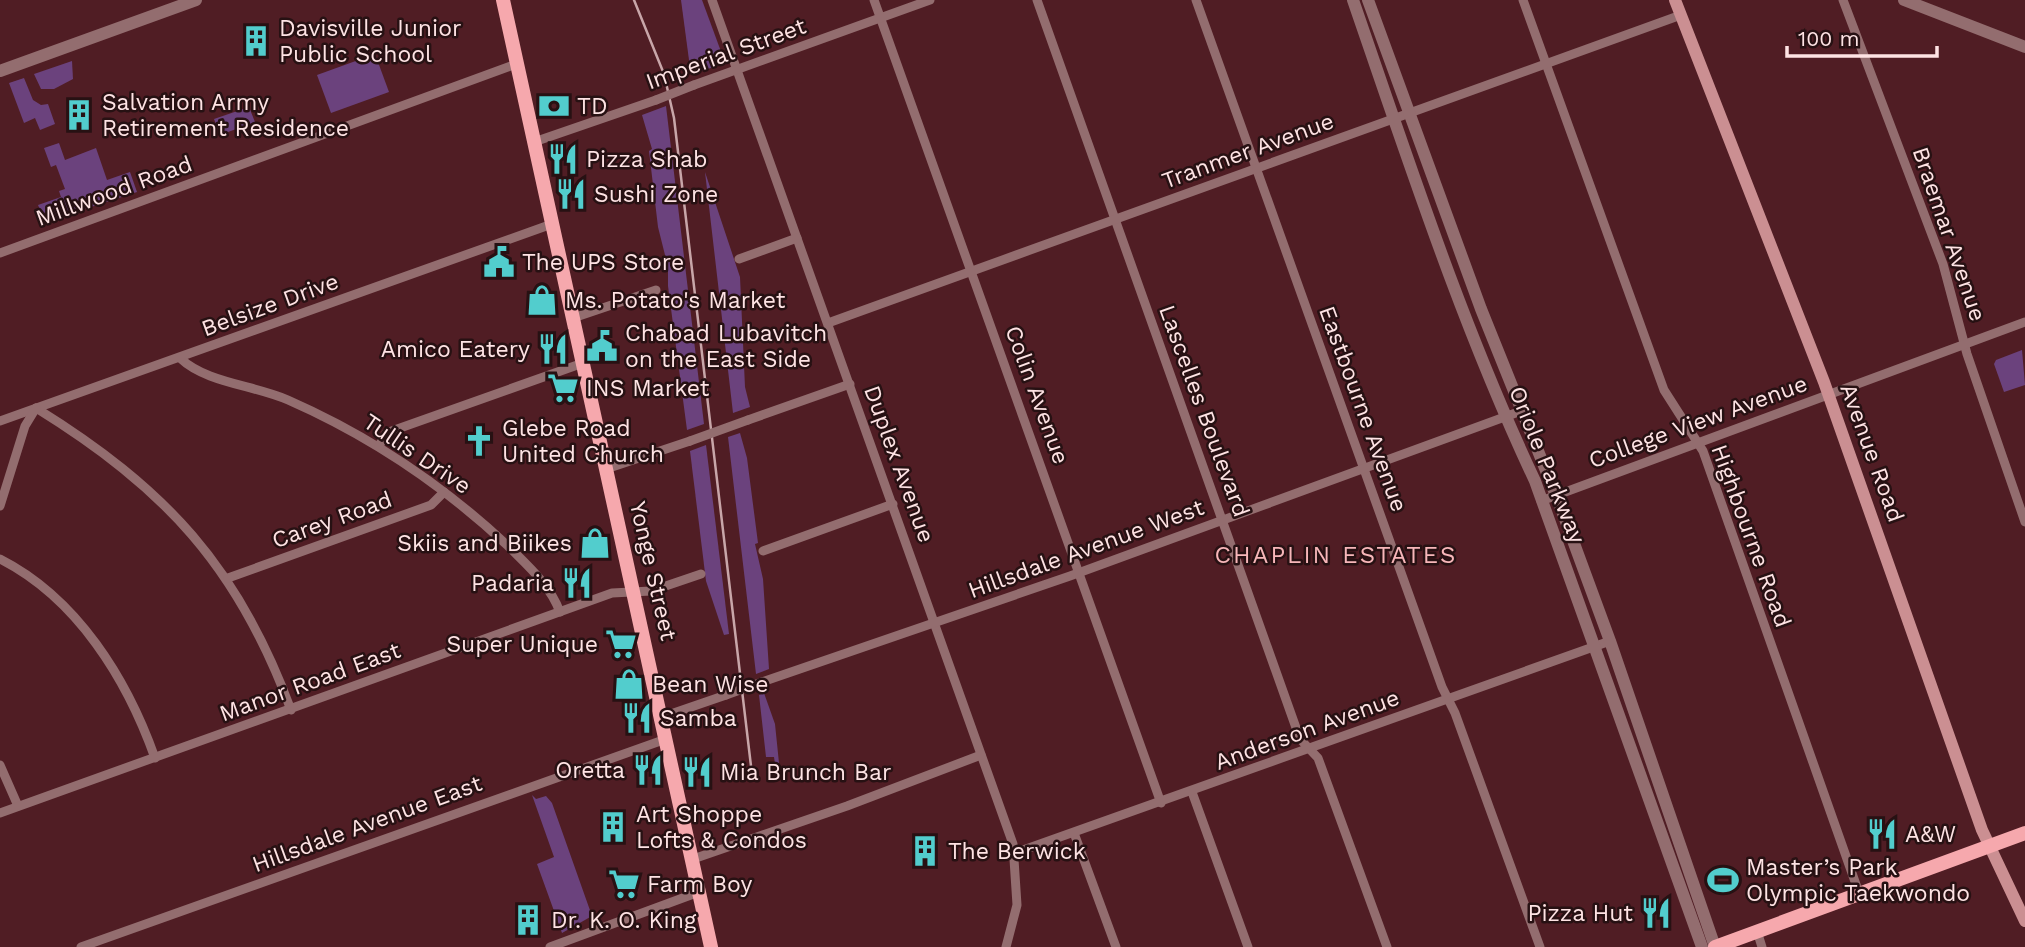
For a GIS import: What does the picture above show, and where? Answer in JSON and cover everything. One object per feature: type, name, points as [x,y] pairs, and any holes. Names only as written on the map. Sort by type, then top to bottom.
[{"type":"main road","name":"Yonge Street","points":[[503,0],[711,947]]},
{"type":"main road","name":"Avenue Road","points":[[1675,0],[1828,394],[1989,846],[2025,921]]},
{"type":"main road","points":[[1715,947],[2025,833]]},
{"type":"street","points":[[0,71],[197,0]]},
{"type":"street","name":"Duplex Avenue","points":[[712,0],[1015,853],[1017,905],[1006,947]]},
{"type":"street","name":"Colin Avenue","points":[[874,0],[1161,803]]},
{"type":"street","name":"Imperial Street","points":[[534,142],[930,0]]},
{"type":"street","name":"Lascelles Boulevard","points":[[1037,0],[1300,740],[1309,748],[1322,768],[1387,947]]},
{"type":"street","name":"Eastbourne Avenue","points":[[1196,0],[1364,469],[1540,947]]},
{"type":"street","name":"Oriole Parkway","points":[[1353,0],[1394,119],[1505,418],[1541,500],[1702,947]]},
{"type":"street","name":"Oriole Parkway","points":[[1368,0],[1610,641],[1715,947]]},
{"type":"street","name":"Highbourne Road","points":[[1523,0],[1664,390],[1697,442],[1859,893]]},
{"type":"street","name":"Braemar Avenue","points":[[1843,0],[1943,264],[1965,344],[2025,522]]},
{"type":"street","points":[[1904,0],[2025,47]]},
{"type":"street","name":"Tranmer Avenue","points":[[828,323],[1681,15]]},
{"type":"street","name":"Millwood Road","points":[[0,253],[516,64]]},
{"type":"street","name":"Belsize Drive","points":[[0,421],[552,224]]},
{"type":"street","points":[[740,259],[797,238]]},
{"type":"street","points":[[573,318],[656,290]]},
{"type":"street","name":"College View Avenue","points":[[1541,500],[2025,322]]},
{"type":"street","name":"Tullis Drive","points":[[180,358],[195,369],[286,399],[379,446],[444,492],[489,529],[541,579],[554,597],[560,612]]},
{"type":"street","points":[[379,446],[386,433],[583,363]]},
{"type":"street","points":[[606,469],[850,384]]},
{"type":"street","points":[[0,506],[3,486],[25,426],[36,408],[68,427],[142,482],[185,524],[228,578],[255,624],[291,710]]},
{"type":"street","name":"Hillsdale Avenue West","points":[[662,717],[1079,572],[1521,411]]},
{"type":"street","name":"Carey Road","points":[[228,578],[431,505],[444,492]]},
{"type":"street","points":[[763,551],[893,504]]},
{"type":"street","points":[[0,559],[56,598],[109,662],[132,699],[155,758]]},
{"type":"street","name":"Manor Road East","points":[[0,813],[617,592],[651,591],[701,573]]},
{"type":"street","name":"Anderson Avenue","points":[[1015,853],[1610,641]]},
{"type":"street","name":"Hillsdale Avenue East","points":[[81,947],[666,739]]},
{"type":"street","points":[[693,859],[848,806],[981,755]]},
{"type":"street","points":[[0,765],[18,806]]},
{"type":"street","points":[[1192,792],[1248,947]]},
{"type":"street","points":[[1074,833],[1116,947]]},
{"type":"street","points":[[550,947],[699,892]]},
{"type":"street","points":[[1690,916],[1703,911]]},
{"type":"street","points":[[1757,931],[1762,947]]},
{"type":"shaded area","points":[[681,0],[702,0],[723,57],[719,65],[691,75]]},
{"type":"shaded area","points":[[375,54],[389,92],[331,113],[317,75]]},
{"type":"shaded area","points":[[72,61],[73,79],[54,89],[41,89],[34,74]]},
{"type":"shaded area","points":[[24,78],[33,100],[41,105],[48,104],[55,124],[40,130],[35,118],[24,123],[9,83]]},
{"type":"shaded area","points":[[666,106],[704,424],[687,430],[668,286],[668,267],[658,227],[649,151],[652,149],[642,115]]},
{"type":"shaded area","points":[[249,107],[255,122],[220,135],[214,119]]},
{"type":"shaded area","points":[[59,143],[65,160],[96,148],[107,180],[130,172],[137,192],[45,222],[38,205],[61,197],[59,191],[65,189],[56,165],[51,167],[44,148]]},
{"type":"shaded area","points":[[705,172],[740,277],[745,387],[750,407],[733,413]]},
{"type":"shaded area","points":[[2022,350],[2025,385],[2004,392],[1994,364],[1996,360]]},
{"type":"shaded area","points":[[740,433],[747,458],[758,543],[755,544],[763,579],[769,669],[756,674],[728,437]]},
{"type":"shaded area","points":[[706,445],[729,634],[724,635],[706,581],[690,451]]},
{"type":"shaded area","points":[[764,693],[775,724],[779,763],[775,764],[774,757],[766,757],[759,695]]},
{"type":"shaded area","points":[[532,795],[536,799],[546,796],[552,803],[592,916],[562,933],[537,864],[554,857]]},
{"type":"railway","points":[[634,0],[664,74],[674,118],[751,766]]},
{"type":"place","name":"Davisville Junior Public School","points":[[256,41]]},
{"type":"place","name":"TD","points":[[554,106]]},
{"type":"place","name":"Salvation Army Retirement Residence","points":[[79,115]]},
{"type":"place","name":"Pizza Shab","points":[[563,159]]},
{"type":"place","name":"Sushi Zone","points":[[571,194]]},
{"type":"place","name":"The UPS Store","points":[[499,262]]},
{"type":"place","name":"Ms. Potato's Market","points":[[542,300]]},
{"type":"place","name":"Chabad Lubavitch on the East Side","points":[[602,346]]},
{"type":"place","name":"Amico Eatery","points":[[553,349]]},
{"type":"place","name":"INS Market","points":[[563,388]]},
{"type":"place","name":"Glebe Road United Church","points":[[479,441]]},
{"type":"place","name":"Skiis and Biikes","points":[[595,543]]},
{"type":"place","name":"Padaria","points":[[577,583]]},
{"type":"place","name":"Super Unique","points":[[621,644]]},
{"type":"place","name":"Bean Wise","points":[[629,684]]},
{"type":"place","name":"Samba","points":[[637,718]]},
{"type":"place","name":"Oretta","points":[[648,770]]},
{"type":"place","name":"Mia Brunch Bar","points":[[697,772]]},
{"type":"place","name":"Art Shoppe Lofts & Condos","points":[[613,827]]},
{"type":"place","name":"A&W","points":[[1882,834]]},
{"type":"place","name":"The Berwick","points":[[925,851]]},
{"type":"place","name":"Master’s Park Olympic Taekwondo","points":[[1723,880]]},
{"type":"place","name":"Farm Boy","points":[[624,884]]},
{"type":"place","name":"Pizza Hut","points":[[1656,913]]},
{"type":"place","name":"Dr. K. O. King","points":[[528,920]]},
{"type":"district","name":"CHAPLIN ESTATES","points":[[1336,555]]}]
